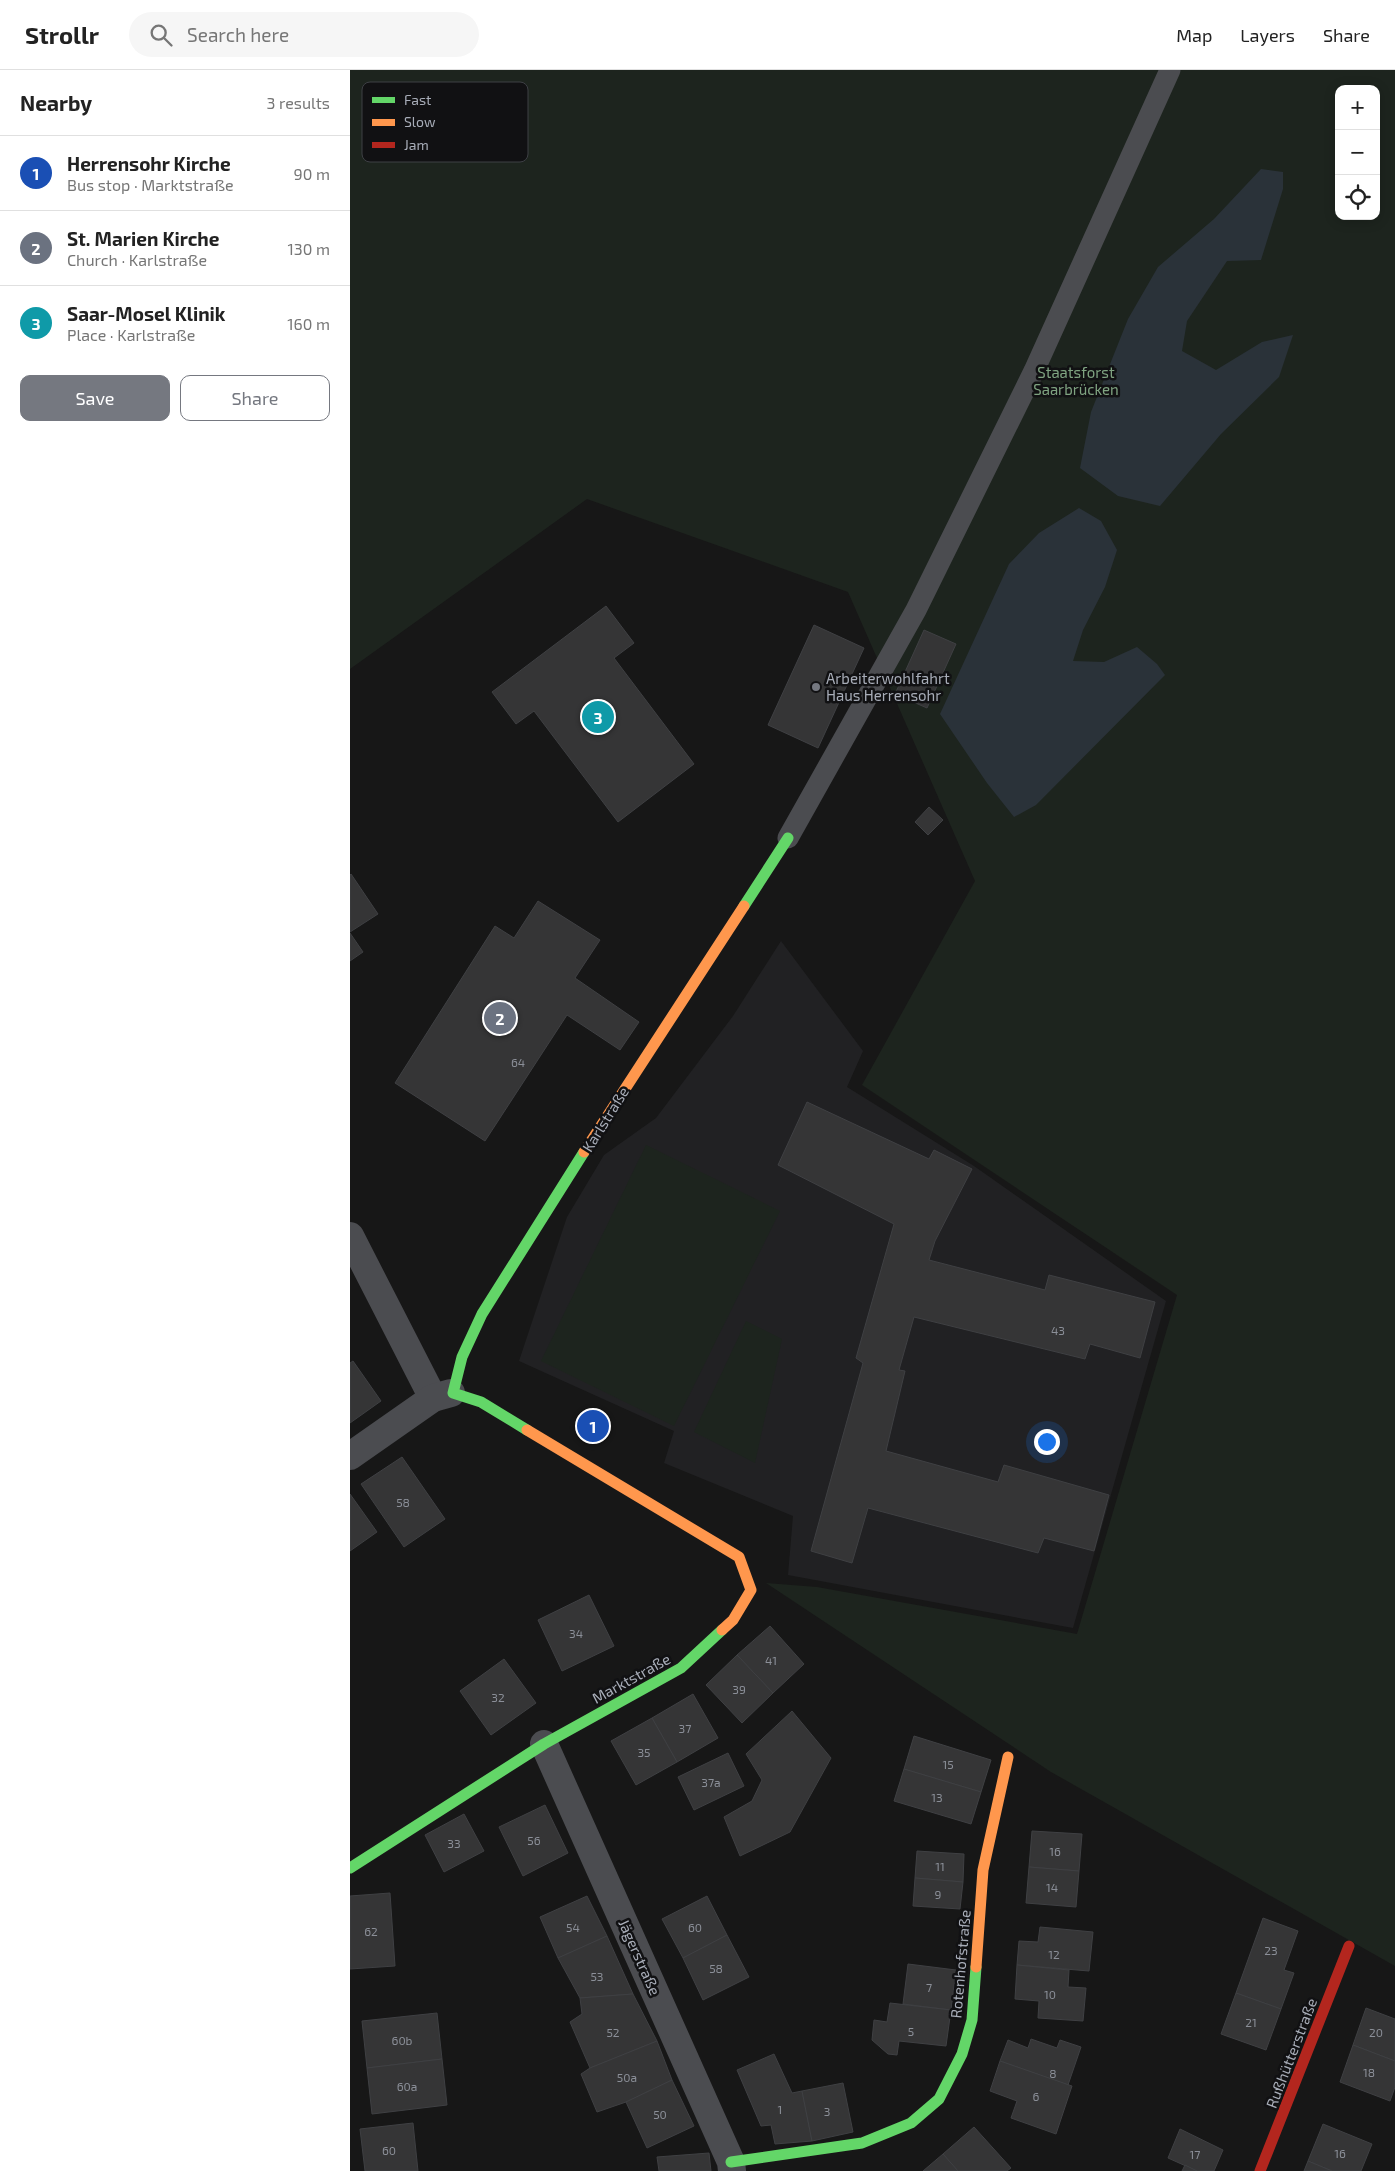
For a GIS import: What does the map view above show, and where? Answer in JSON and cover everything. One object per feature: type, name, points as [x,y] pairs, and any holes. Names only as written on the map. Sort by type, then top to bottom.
[{"type":"street","name":"Karlstraße","points":[[443,1396],[482,1314],[622,1091],[788,838]]},
{"type":"street","points":[[350,1236],[443,1396],[350,1456]]},
{"type":"street","name":"Marktstraße","points":[[350,1868],[544,1744],[681,1668],[732,1620],[751,1590],[738,1557],[481,1402],[443,1396]]},
{"type":"street","name":"Jägerstraße","points":[[544,1744],[732,2167]]},
{"type":"street","name":"Rotenhofstraße","points":[[732,2167],[862,2143],[911,2123],[939,2099],[962,2054],[972,2020],[983,1870],[1008,1756]]},
{"type":"street","name":"Rußhütterstraße","points":[[1260,2171],[1349,1946]]},
{"type":"lane","points":[[788,838],[920,601],[1034,371],[1170,70]]},
{"type":"shaded area","points":[[1261,169],[1283,172],[1283,189],[1261,260],[1227,261],[1187,321],[1182,351],[1216,370],[1262,342],[1293,335],[1279,377],[1221,434],[1160,506],[1118,496],[1080,468],[1091,412],[1128,319],[1158,267],[1214,219]]},
{"type":"shaded area","points":[[1079,508],[1101,521],[1117,550],[1105,587],[1083,630],[1073,661],[1104,662],[1137,647],[1157,664],[1165,675],[1036,805],[1014,817],[987,783],[940,714],[1009,564],[1039,533]]},
{"type":"shaded area","points":[[781,941],[863,1051],[847,1087],[974,1166],[1166,1301],[1073,1628],[788,1575],[793,1516],[664,1463],[674,1431],[519,1361],[567,1217],[604,1155],[656,1118],[733,1016]]},
{"type":"green space","name":"Staatsforst Saarbrücken","points":[[350,70],[1395,70],[1395,1966],[1051,1772],[766,1583],[817,1587],[1077,1634],[1177,1295],[862,1085],[975,881],[848,592],[587,499],[350,669]]},
{"type":"green space","points":[[646,1145],[780,1211],[674,1426],[541,1361]]},
{"type":"green space","points":[[746,1321],[782,1339],[755,1463],[694,1432]]},
{"type":"building","points":[[606,606],[634,643],[614,658],[694,764],[618,822],[534,711],[516,724],[492,692]]},
{"type":"building","name":"Arbeiterwohlfahrt Haus Herrensohr","points":[[814,625],[864,648],[818,748],[768,725]]},
{"type":"building","points":[[924,630],[956,644],[927,708],[895,694]]},
{"type":"building","points":[[929,807],[943,820],[928,835],[915,822]]},
{"type":"building","points":[[350,875],[378,914],[350,932]]},
{"type":"building","points":[[538,901],[600,940],[575,978],[639,1022],[620,1050],[567,1015],[485,1141],[395,1083],[495,926],[514,938]]},
{"type":"building","points":[[350,933],[363,952],[350,961]]},
{"type":"building","points":[[807,1102],[929,1159],[934,1150],[972,1169],[935,1241],[929,1260],[1045,1290],[1049,1275],[1155,1302],[1140,1358],[1090,1344],[1085,1359],[914,1317],[899,1370],[905,1371],[886,1451],[998,1482],[1004,1465],[1109,1495],[1094,1551],[1044,1538],[1038,1553],[868,1508],[852,1563],[811,1551],[863,1363],[856,1358],[894,1224],[778,1165]]},
{"type":"building","points":[[353,1361],[381,1401],[350,1423],[350,1363]]},
{"type":"building","points":[[402,1457],[445,1519],[404,1547],[361,1484]]},
{"type":"building","points":[[350,1494],[377,1532],[350,1551]]},
{"type":"building","points":[[589,1595],[614,1646],[562,1671],[538,1620]]},
{"type":"building","points":[[770,1626],[804,1664],[773,1693],[737,1655]]},
{"type":"building","points":[[737,1655],[773,1693],[742,1723],[706,1685]]},
{"type":"building","points":[[504,1659],[536,1703],[491,1735],[460,1691]]},
{"type":"building","points":[[693,1694],[718,1738],[677,1762],[652,1718]]},
{"type":"building","points":[[792,1711],[831,1758],[790,1832],[740,1856],[724,1817],[752,1801],[762,1780],[746,1754]]},
{"type":"building","points":[[652,1718],[677,1762],[636,1785],[611,1741]]},
{"type":"building","points":[[914,1736],[991,1760],[981,1792],[904,1769]]},
{"type":"building","points":[[728,1753],[744,1786],[694,1810],[678,1777]]},
{"type":"building","points":[[904,1769],[981,1792],[971,1824],[894,1801]]},
{"type":"building","points":[[545,1805],[568,1853],[523,1876],[499,1827]]},
{"type":"building","points":[[464,1814],[484,1851],[444,1872],[425,1835]]},
{"type":"building","points":[[1032,1831],[1082,1834],[1079,1871],[1029,1867]]},
{"type":"building","points":[[917,1851],[964,1854],[963,1882],[915,1878]]},
{"type":"building","points":[[1029,1867],[1079,1871],[1076,1907],[1026,1903]]},
{"type":"building","points":[[915,1878],[963,1882],[960,1909],[913,1906]]},
{"type":"building","points":[[390,1893],[395,1966],[350,1969],[350,1896]]},
{"type":"building","points":[[587,1896],[607,1936],[558,1958],[540,1917]]},
{"type":"building","points":[[707,1896],[727,1935],[683,1958],[662,1919]]},
{"type":"building","points":[[1263,1918],[1298,1931],[1284,1970],[1294,1973],[1281,2009],[1236,1993]]},
{"type":"building","points":[[1040,1927],[1093,1932],[1089,1971],[1017,1965],[1019,1941],[1038,1942]]},
{"type":"building","points":[[727,1935],[749,1977],[703,2000],[683,1958]]},
{"type":"building","points":[[607,1936],[633,1994],[580,1998],[558,1958]]},
{"type":"building","points":[[908,1964],[956,1970],[951,2010],[903,2004]]},
{"type":"building","points":[[1017,1965],[1069,1970],[1068,1987],[1086,1988],[1083,2021],[1038,2018],[1039,2001],[1015,1999]]},
{"type":"building","points":[[1236,1993],[1281,2009],[1266,2050],[1221,2034]]},
{"type":"building","points":[[633,1994],[657,2041],[590,2068],[570,2022],[582,2014],[580,1998]]},
{"type":"building","points":[[890,2003],[951,2010],[946,2046],[899,2041],[897,2055],[888,2054],[872,2040],[874,2020],[887,2022]]},
{"type":"building","points":[[1366,2008],[1395,2019],[1395,2061],[1353,2045]]},
{"type":"building","points":[[437,2013],[442,2059],[367,2068],[362,2021]]},
{"type":"building","points":[[1031,2039],[1057,2048],[1060,2040],[1081,2047],[1068,2085],[1000,2061],[1008,2040],[1028,2048]]},
{"type":"building","points":[[657,2041],[672,2080],[626,2102],[597,2112],[581,2074],[590,2068]]},
{"type":"building","points":[[1353,2045],[1395,2061],[1395,2087],[1390,2101],[1340,2082]]},
{"type":"building","points":[[774,2054],[792,2093],[802,2091],[812,2141],[775,2144],[771,2125],[761,2126],[737,2070]]},
{"type":"building","points":[[442,2059],[447,2105],[372,2114],[367,2068]]},
{"type":"building","points":[[1000,2061],[1072,2086],[1056,2134],[1011,2118],[1017,2101],[990,2091]]},
{"type":"building","points":[[672,2080],[694,2126],[647,2148],[626,2102]]},
{"type":"building","points":[[843,2083],[853,2132],[812,2141],[802,2091]]},
{"type":"building","points":[[413,2123],[418,2171],[365,2171],[360,2129]]},
{"type":"building","points":[[1323,2124],[1372,2144],[1361,2171],[1332,2171],[1308,2161]]},
{"type":"building","points":[[974,2127],[1011,2168],[1007,2171],[958,2171],[943,2154]]},
{"type":"building","points":[[1180,2129],[1223,2150],[1214,2171],[1197,2171],[1168,2158]]},
{"type":"building","points":[[709,2153],[711,2171],[659,2171],[657,2157]]},
{"type":"building","points":[[943,2154],[958,2171],[923,2171]]},
{"type":"building","points":[[1308,2161],[1332,2171],[1304,2171]]},
{"type":"building","points":[[1185,2165],[1197,2171],[1182,2171]]},
{"type":"traffic: fast","points":[[744,906],[788,838]]},
{"type":"traffic: fast","points":[[527,1430],[481,1402],[453,1393],[462,1357],[482,1314],[584,1152]]},
{"type":"traffic: fast","points":[[350,1868],[544,1744],[681,1668],[722,1630]]},
{"type":"traffic: fast","points":[[731,2162],[862,2143],[911,2123],[939,2099],[962,2054],[972,2020],[976,1967]]},
{"type":"traffic: slow","points":[[584,1152],[744,906]]},
{"type":"traffic: slow","points":[[527,1430],[739,1557],[751,1590],[733,1620],[722,1630]]},
{"type":"traffic: slow","points":[[976,1967],[983,1870],[1008,1757]]},
{"type":"traffic: jam","points":[[1260,2171],[1349,1946]]},
{"type":"place","name":"Arbeiterwohlfahrt Haus Herrensohr","points":[[816,687]]},
{"type":"place","name":"Saar-Mosel Klinik","points":[[598,717]]},
{"type":"place","name":"St. Marien Kirche","points":[[500,1018]]},
{"type":"place","name":"Herrensohr Kirche","points":[[593,1426]]}]
